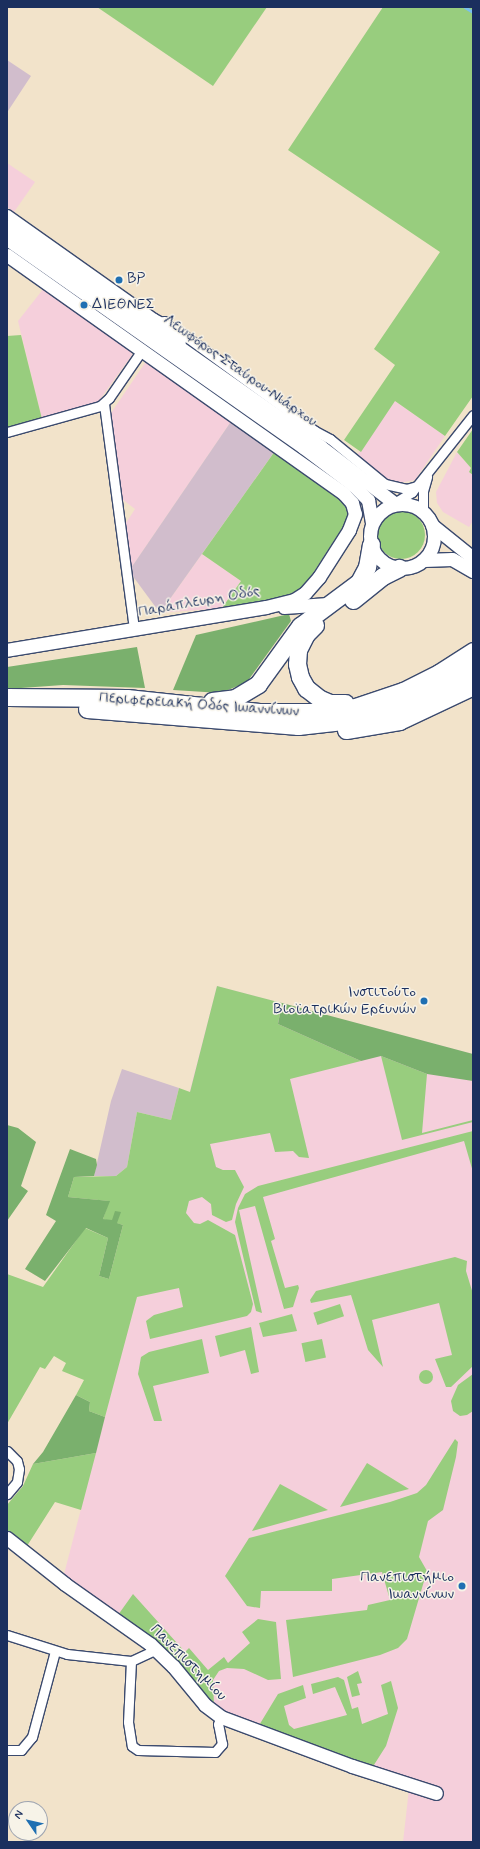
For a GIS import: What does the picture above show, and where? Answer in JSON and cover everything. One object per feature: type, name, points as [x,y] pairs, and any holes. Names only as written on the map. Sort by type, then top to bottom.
[{"type":"highway","points":[[180,704],[227,700],[249,690],[262,680],[290,636],[328,604],[359,582],[367,567],[371,544]]},
{"type":"highway","points":[[365,704],[330,703],[316,696],[300,677],[297,664],[298,650],[306,634],[315,625],[351,601],[382,576],[399,568]]},
{"type":"highway","name":"Περιφερειακή Οδός Ιωαννίνων","points":[[7,697],[127,698],[180,704],[304,713],[365,704],[421,682],[473,651]]},
{"type":"highway","name":"Περιφερειακή Οδός Ιωαννίνων","points":[[7,709],[123,710],[298,726],[343,721],[391,709],[446,685],[473,668]]},
{"type":"highway","points":[[298,726],[321,730],[354,730],[385,725],[414,716],[473,686]]},
{"type":"street","points":[[7,214],[316,431],[330,439],[385,484],[406,489],[417,486]]},
{"type":"street","name":"Λεωφόρος Σταύρου Νιάρχου","points":[[7,226],[337,458],[394,502]]},
{"type":"street","name":"Λεωφόρος Σταύρου Νιάρχου","points":[[7,239],[304,447],[361,492],[370,505],[372,523]]},
{"type":"street","points":[[7,255],[142,350]]},
{"type":"street","points":[[164,323],[186,352]]},
{"type":"street","points":[[7,432],[74,415],[104,404],[142,350],[160,346]]},
{"type":"street","name":"Παράπλευρη Οδός","points":[[7,650],[294,600],[308,590],[349,530],[354,518],[353,506],[344,494],[142,350]]},
{"type":"street","points":[[104,404],[134,629]]},
{"type":"street","points":[[473,415],[432,469],[417,486],[405,497],[381,510],[372,523],[371,544],[378,558],[386,564],[399,568],[416,565],[424,560],[452,559],[473,571]]},
{"type":"street","points":[[316,431],[330,446],[337,458]]},
{"type":"street","points":[[423,511],[424,485],[432,469]]},
{"type":"street","points":[[394,502],[410,505],[423,511],[432,525],[473,558]]},
{"type":"street","points":[[424,560],[433,540],[432,525]]},
{"type":"street","points":[[272,605],[284,607],[328,604]]},
{"type":"street","points":[[7,1452],[17,1461],[19,1469],[17,1482],[7,1494]]},
{"type":"street","name":"Πανεπιστημίου","points":[[7,1538],[156,1650],[205,1705],[221,1717],[358,1768],[436,1793]]},
{"type":"street","points":[[7,1635],[55,1651],[108,1660],[131,1661],[156,1650]]},
{"type":"street","points":[[7,1750],[21,1750],[32,1737],[55,1651]]},
{"type":"street","points":[[131,1661],[128,1724],[130,1743],[135,1749],[196,1753],[215,1752],[222,1744],[218,1724],[221,1717]]},
{"type":"shaded area","points":[[7,60],[31,76],[8,111],[7,111]]},
{"type":"shaded area","points":[[7,163],[35,182],[14,212],[7,207]]},
{"type":"shaded area","points":[[44,288],[130,349],[132,355],[98,402],[42,419],[18,321]]},
{"type":"shaded area","points":[[147,360],[232,420],[129,571],[124,526],[135,509],[122,499],[109,416]]},
{"type":"shaded area","points":[[395,401],[445,436],[415,480],[399,483],[390,481],[357,455]]},
{"type":"shaded area","points":[[232,420],[275,451],[160,613],[129,571]]},
{"type":"shaded area","points":[[457,452],[471,468],[469,472],[473,475],[473,521],[469,527],[443,512],[437,503],[436,492]]},
{"type":"shaded area","points":[[202,554],[241,581],[222,608],[160,613]]},
{"type":"shaded area","points":[[217,986],[473,1054],[473,1842],[403,1842],[410,1780],[231,1715],[214,1706],[63,1578]]},
{"type":"shaded area","points":[[122,1069],[179,1088],[171,1120],[137,1112],[127,1167],[116,1176],[94,1176],[111,1101]]},
{"type":"green space","points":[[97,7],[267,7],[213,86]]},
{"type":"green space","points":[[383,7],[473,7],[473,396],[445,436],[395,401],[361,452],[344,440],[395,365],[374,349],[440,252],[288,150]]},
{"type":"green space","points":[[21,335],[42,419],[7,428],[7,336]]},
{"type":"green space","points":[[473,429],[473,475],[469,472],[471,468],[457,452]]},
{"type":"green space","points":[[275,451],[346,505],[348,519],[304,587],[278,600],[222,608],[241,581],[202,554]]},
{"type":"green space","points":[[401,511],[410,513],[418,518],[423,526],[425,535],[423,544],[418,552],[410,557],[401,559],[392,557],[384,552],[379,544],[377,535],[379,526],[384,518],[392,513]]},
{"type":"green space","points":[[289,614],[291,621],[247,682],[221,693],[173,690],[196,635]]},
{"type":"green space","points":[[137,647],[145,688],[63,685],[7,689],[7,667]]},
{"type":"green space","points":[[217,986],[282,1003],[278,1024],[361,1061],[290,1079],[309,1158],[299,1157],[293,1151],[275,1152],[270,1133],[210,1144],[216,1167],[223,1170],[235,1170],[244,1187],[236,1204],[232,1220],[226,1222],[212,1215],[211,1204],[202,1197],[189,1201],[186,1213],[194,1223],[200,1224],[208,1220],[235,1235],[253,1304],[251,1312],[247,1316],[150,1339],[146,1321],[154,1315],[183,1307],[179,1288],[137,1297],[105,1417],[89,1411],[90,1402],[76,1395],[84,1380],[62,1371],[66,1363],[54,1356],[45,1369],[40,1367],[7,1424],[7,1274],[43,1287],[85,1228],[108,1238],[99,1276],[109,1279],[123,1225],[103,1219],[109,1201],[68,1197],[74,1177],[116,1176],[127,1167],[137,1112],[171,1120],[179,1088],[190,1092]]},
{"type":"green space","points":[[282,1003],[473,1054],[473,1081],[427,1074],[381,1056],[361,1061],[278,1024]]},
{"type":"green space","points":[[381,1056],[427,1074],[422,1133],[473,1120],[473,1122],[402,1140]]},
{"type":"green space","points":[[7,1125],[18,1128],[36,1142],[21,1186],[28,1191],[7,1221]]},
{"type":"green space","points":[[473,1131],[473,1172],[464,1141],[263,1197],[275,1239],[271,1241],[285,1288],[298,1285],[299,1288],[293,1307],[284,1309],[255,1206],[239,1210],[262,1313],[256,1311],[235,1222],[238,1208],[245,1194],[258,1186]]},
{"type":"green space","points":[[70,1149],[96,1159],[97,1165],[94,1176],[74,1177],[68,1197],[110,1201],[103,1219],[112,1220],[115,1211],[121,1212],[117,1223],[123,1225],[109,1279],[99,1276],[108,1238],[86,1228],[45,1281],[25,1269],[56,1221],[46,1215]]},
{"type":"green space","points":[[455,1257],[467,1261],[466,1271],[473,1294],[473,1366],[451,1387],[446,1387],[435,1359],[452,1355],[439,1303],[372,1320],[383,1367],[368,1350],[351,1295],[311,1303],[310,1300],[316,1291]]},
{"type":"green space","points":[[340,1304],[344,1316],[317,1325],[313,1313]]},
{"type":"green space","points":[[292,1314],[297,1331],[263,1337],[259,1323]]},
{"type":"green space","points":[[251,1327],[259,1372],[251,1374],[245,1350],[220,1357],[215,1336]]},
{"type":"green space","points":[[202,1339],[209,1373],[153,1386],[162,1421],[154,1421],[138,1374],[141,1357],[149,1352]]},
{"type":"green space","points":[[322,1339],[326,1358],[305,1362],[301,1343]]},
{"type":"green space","points":[[423,1370],[429,1370],[433,1374],[433,1380],[429,1384],[423,1384],[419,1380],[419,1374]]},
{"type":"green space","points":[[473,1374],[473,1411],[467,1415],[460,1416],[453,1411],[451,1401],[458,1385]]},
{"type":"green space","points":[[76,1395],[90,1402],[89,1411],[105,1417],[96,1453],[33,1464],[43,1452]]},
{"type":"green space","points":[[455,1439],[458,1442],[456,1457],[443,1510],[428,1521],[419,1557],[427,1571],[407,1639],[398,1648],[380,1655],[293,1677],[286,1620],[367,1610],[368,1605],[390,1600],[382,1572],[332,1579],[332,1591],[261,1591],[260,1608],[247,1606],[225,1576],[249,1538],[390,1502],[417,1493],[426,1485]]},
{"type":"green space","points":[[96,1453],[81,1510],[55,1502],[27,1546],[7,1531],[7,1505],[23,1486],[33,1464]]},
{"type":"green space","points":[[367,1463],[409,1489],[340,1507]]},
{"type":"green space","points":[[280,1484],[328,1510],[252,1531]]},
{"type":"green space","points":[[133,1594],[185,1652],[189,1648],[208,1670],[224,1657],[228,1663],[250,1643],[242,1632],[258,1619],[276,1622],[281,1679],[268,1680],[244,1669],[227,1668],[219,1671],[213,1680],[214,1706],[118,1615]]},
{"type":"green space","points":[[358,1671],[362,1683],[357,1684],[360,1695],[352,1697],[347,1677]]},
{"type":"green space","points":[[338,1677],[344,1680],[352,1709],[358,1707],[362,1724],[388,1714],[381,1685],[391,1681],[398,1708],[386,1746],[372,1768],[258,1727],[278,1694],[303,1685],[306,1698],[284,1706],[289,1725],[294,1729],[347,1715],[335,1687],[313,1694],[311,1684]]},
{"type":"waterway","points":[[465,7],[473,12]]},
{"type":"place","name":"BP","points":[[119,280]]},
{"type":"place","name":"ΔΙΕΘΝΕΣ","points":[[84,305]]},
{"type":"place","name":"Ινστιτούτο Βιοϊατρικών Ερευνών","points":[[424,1001]]},
{"type":"place","name":"Πανεπιστήμιο Ιωαννίνων","points":[[462,1586]]}]
